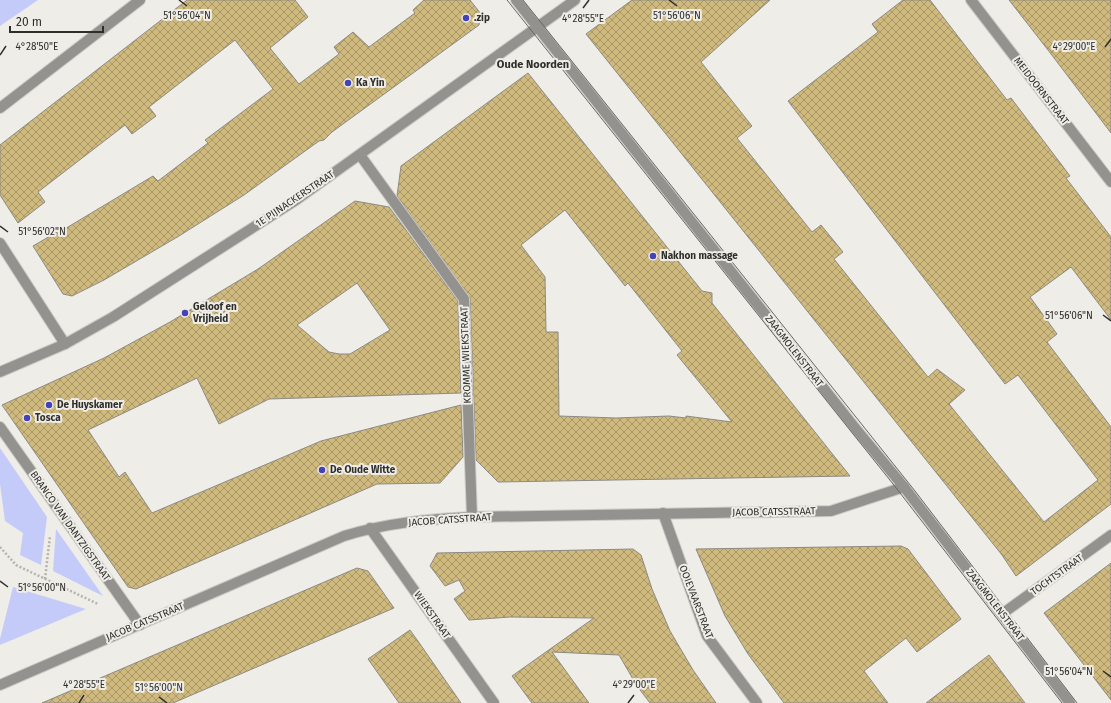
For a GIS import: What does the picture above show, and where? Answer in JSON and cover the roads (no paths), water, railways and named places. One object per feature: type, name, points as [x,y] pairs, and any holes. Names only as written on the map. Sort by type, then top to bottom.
[{"type":"street","points":[[0,108],[140,0]]},
{"type":"street","name":"ZAAGMOLENSTRAAT","points":[[516,0],[851,423],[904,486],[1070,703]]},
{"type":"street","name":"1E PIJNACKERSTRAAT","points":[[0,372],[65,344],[114,317],[296,200],[538,28],[575,0]]},
{"type":"street","name":"MEIDOORNSTRAAT","points":[[971,0],[1111,182]]},
{"type":"street","name":"KROMME WIEKSTRAAT","points":[[360,155],[464,299],[472,517]]},
{"type":"street","points":[[0,243],[65,344]]},
{"type":"street","name":"BRANCO VAN DANTZIGSTRAAT","points":[[0,427],[140,624]]},
{"type":"street","name":"JACOB CATSSTRAAT","points":[[0,685],[344,536],[370,528],[424,519],[472,517],[831,511],[904,486]]},
{"type":"street","name":"OOIEVAARSTRAAT","points":[[663,513],[707,636],[756,703]]},
{"type":"street","name":"WIEKSTRAAT","points":[[370,528],[494,703]]},
{"type":"street","name":"TOCHTSTRAAT","points":[[1002,614],[1111,535]]},
{"type":"tram line","points":[[507,0],[897,489],[1062,703]]},
{"type":"tram line","points":[[523,0],[915,491],[1077,703]]},
{"type":"place","name":".zip","points":[[466,18]]},
{"type":"place","name":"Ka Yin","points":[[348,83]]},
{"type":"place","name":"Nakhon massage","points":[[653,256]]},
{"type":"place","name":"Geloof en Vrijheid","points":[[185,313]]},
{"type":"place","name":"De Huyskamer","points":[[49,405]]},
{"type":"place","name":"Tosca","points":[[27,418]]},
{"type":"place","name":"De Oude Witte","points":[[322,470]]},
{"type":"district","name":"Oude Noorden","points":[[533,64]]}]
